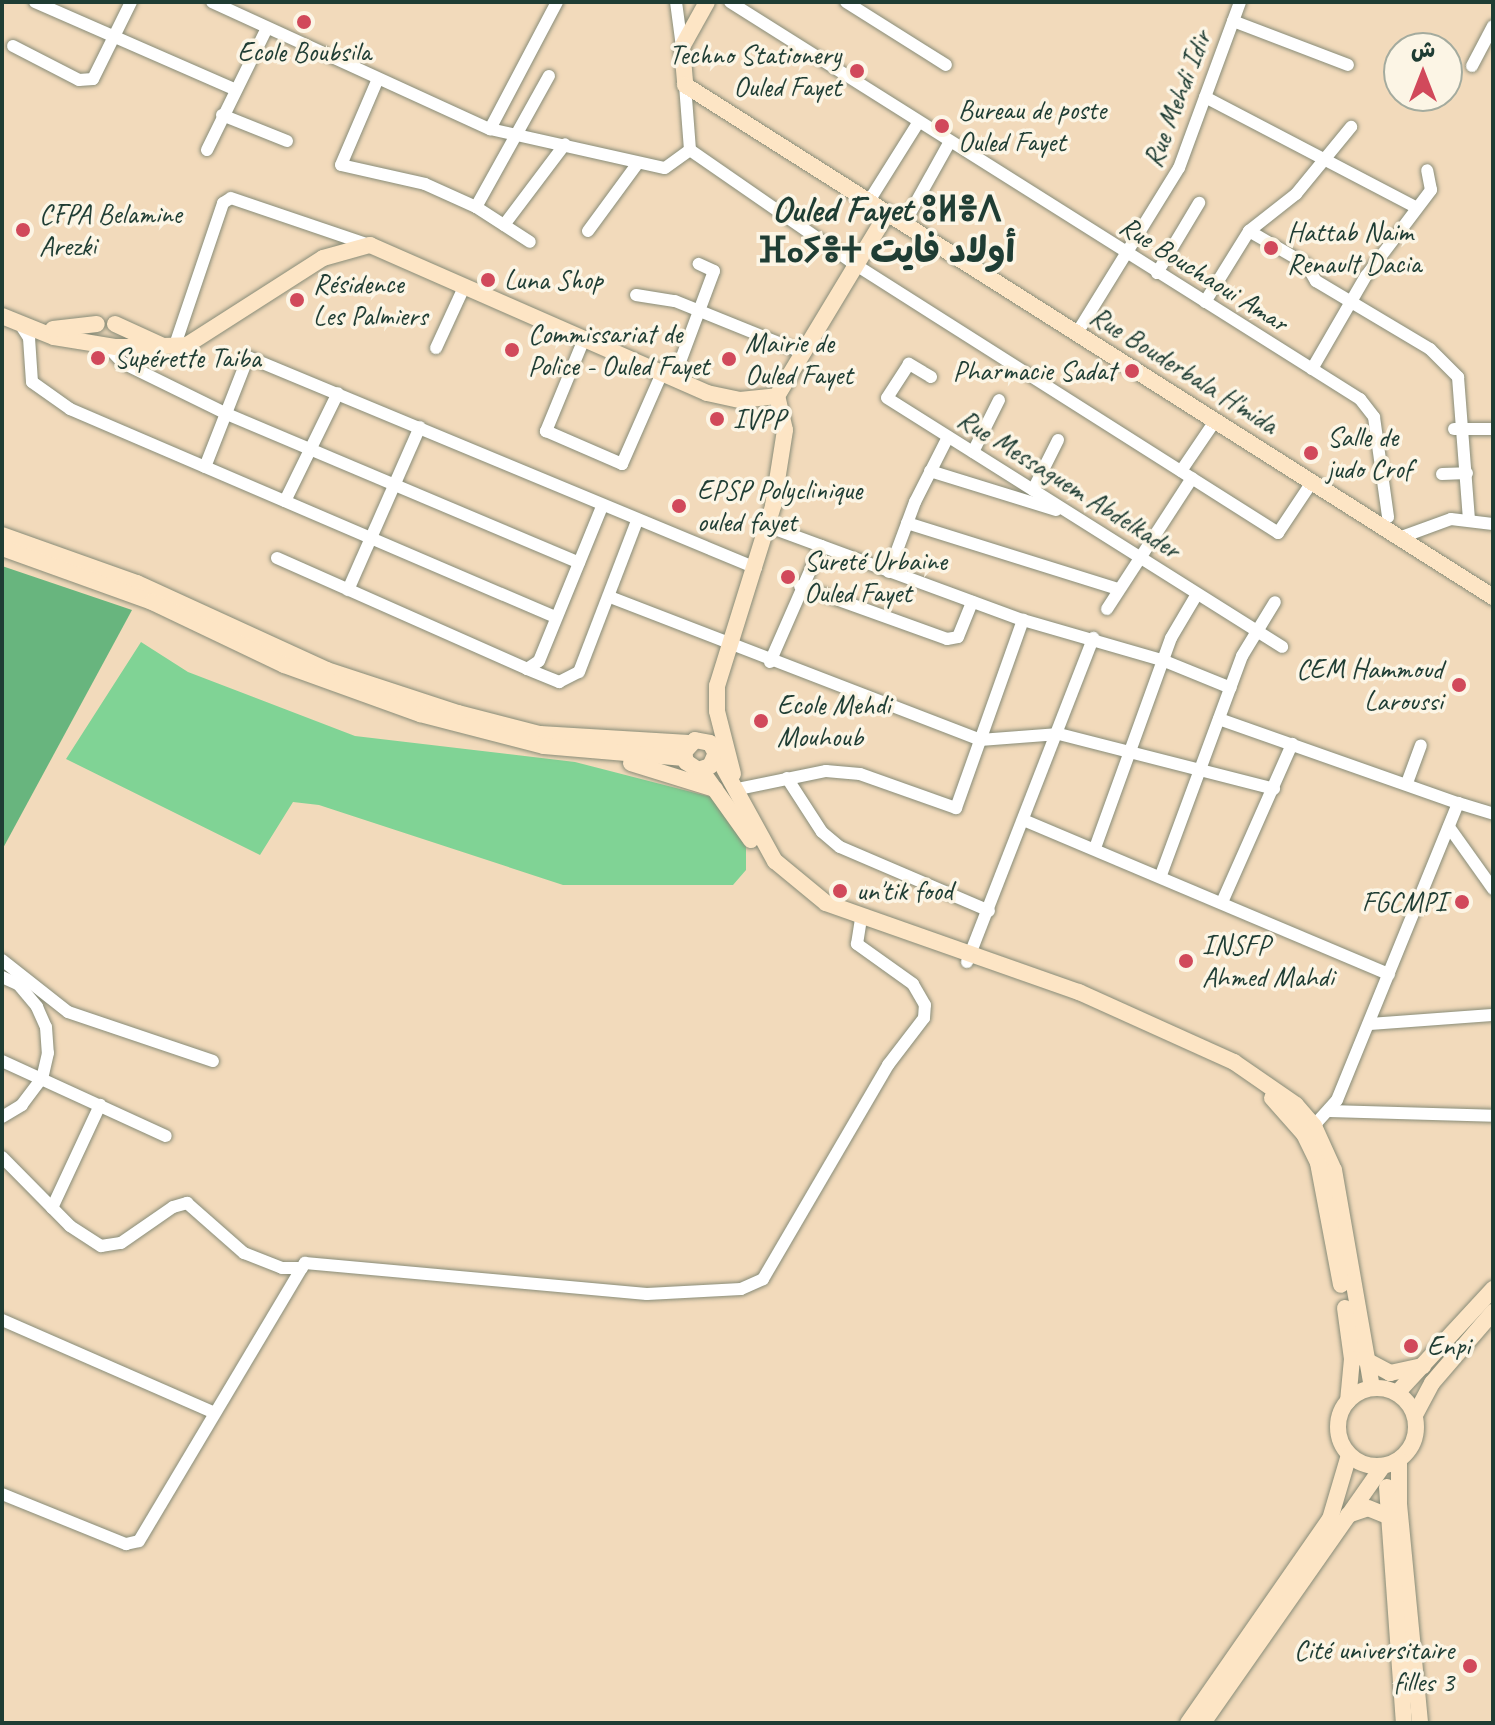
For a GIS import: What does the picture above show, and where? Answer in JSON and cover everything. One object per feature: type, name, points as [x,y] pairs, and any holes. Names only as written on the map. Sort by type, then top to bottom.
[{"type":"main road","points":[[685,85],[682,47],[707,2]]},
{"type":"main road","name":"Rue Bouderbala H'mida","points":[[685,85],[1493,597]]},
{"type":"main road","points":[[701,770],[715,755],[717,686],[767,526],[785,430],[777,396],[887,214]]},
{"type":"main road","points":[[2,316],[54,337],[105,344],[168,347],[205,336],[323,258],[370,245],[668,376],[740,400],[777,396]]},
{"type":"main road","points":[[20,323],[59,329],[115,324],[168,347]]},
{"type":"main road","points":[[97,324],[94,336],[105,344]]},
{"type":"main road","points":[[105,344],[118,336],[115,324]]},
{"type":"main road","points":[[2,535],[137,583],[327,670],[458,713],[540,734],[687,748]]},
{"type":"main road","points":[[2,548],[152,602],[365,696],[475,731],[586,752],[721,792]]},
{"type":"main road","points":[[717,711],[687,748],[689,767],[701,770],[721,792],[781,884],[800,899],[860,922],[1079,992],[1234,1062],[1296,1105],[1334,1170],[1364,1359],[1372,1388]]},
{"type":"main road","points":[[717,711],[738,789],[747,810]]},
{"type":"main road","points":[[586,752],[687,748],[706,741],[775,861],[794,882],[860,922]]},
{"type":"main road","points":[[1188,1723],[1330,1519],[1349,1455],[1338,1424],[1348,1401],[1352,1359],[1340,1274],[1309,1130]]},
{"type":"main road","points":[[1397,1393],[1428,1364],[1493,1289]]},
{"type":"main road","points":[[1203,1723],[1348,1515],[1390,1464],[1415,1441],[1415,1415],[1432,1383],[1493,1312]]},
{"type":"main road","points":[[1364,1359],[1390,1373],[1428,1364]]},
{"type":"main road","points":[[1348,1401],[1372,1388],[1397,1393],[1415,1415]]},
{"type":"main road","points":[[1349,1455],[1368,1466],[1390,1464]]},
{"type":"main road","points":[[1390,1464],[1388,1516],[1404,1723]]},
{"type":"main road","points":[[1390,1464],[1397,1491],[1420,1723]]},
{"type":"main road","points":[[1348,1515],[1368,1508],[1388,1516]]},
{"type":"street","points":[[35,2],[236,90]]},
{"type":"street","points":[[13,46],[88,81],[100,73],[131,2]]},
{"type":"street","points":[[490,129],[557,2]]},
{"type":"street","points":[[676,2],[682,47]]},
{"type":"street","name":"Rue Bouchaoui Amar","points":[[730,2],[949,143],[1360,399],[1374,417],[1388,517]]},
{"type":"street","points":[[846,2],[946,65]]},
{"type":"street","name":"Rue Mehdi Idir","points":[[1077,333],[1179,168],[1240,2]]},
{"type":"street","points":[[214,3],[377,81],[490,129],[665,168],[690,150]]},
{"type":"street","points":[[1233,21],[1348,65]]},
{"type":"street","points":[[1472,66],[1493,26]]},
{"type":"street","points":[[207,150],[267,28]]},
{"type":"street","points":[[476,207],[520,135],[549,76]]},
{"type":"street","points":[[377,81],[341,165],[425,184],[476,207],[530,242]]},
{"type":"street","points":[[685,85],[690,150]]},
{"type":"street","points":[[1205,97],[1417,208]]},
{"type":"street","points":[[222,115],[287,141]]},
{"type":"street","points":[[869,201],[918,123]]},
{"type":"street","points":[[1205,302],[1249,231],[1296,194],[1323,157],[1351,127]]},
{"type":"street","points":[[904,224],[949,143]]},
{"type":"street","points":[[504,225],[565,144]]},
{"type":"street","points":[[690,150],[856,265],[1278,533],[1312,482]]},
{"type":"street","points":[[588,231],[638,163]]},
{"type":"street","points":[[1312,369],[1351,304],[1431,190],[1427,170]]},
{"type":"street","points":[[168,347],[223,203],[231,198],[370,245]]},
{"type":"street","points":[[1157,273],[1199,203]]},
{"type":"street","points":[[1249,231],[1306,264],[1316,281],[1443,360],[1458,377],[1459,429],[1467,473],[1469,521]]},
{"type":"street","points":[[584,339],[546,431],[622,464],[699,313],[714,271],[699,264]]},
{"type":"street","points":[[436,348],[464,287]]},
{"type":"street","points":[[636,295],[675,301],[699,313],[771,335],[801,352]]},
{"type":"street","points":[[20,323],[29,338],[32,382],[45,395],[555,617]]},
{"type":"street","points":[[105,344],[123,363],[227,414],[579,563]]},
{"type":"street","points":[[205,467],[248,357],[420,427],[602,507],[756,568]]},
{"type":"street","name":"Rue Messaguem Abdelkader","points":[[931,377],[909,364],[887,398],[1282,647]]},
{"type":"street","points":[[285,501],[338,393]]},
{"type":"street","points":[[973,452],[999,400]]},
{"type":"street","points":[[1107,609],[1215,421]]},
{"type":"street","points":[[348,590],[420,427]]},
{"type":"street","points":[[1459,429],[1493,429]]},
{"type":"street","points":[[889,572],[907,523],[948,437]]},
{"type":"street","points":[[1033,490],[1058,440]]},
{"type":"street","points":[[930,471],[1071,514]]},
{"type":"street","points":[[1442,474],[1467,473]]},
{"type":"street","points":[[527,669],[539,661],[602,507]]},
{"type":"street","points":[[1399,538],[1451,519],[1493,524]]},
{"type":"street","points":[[277,558],[559,682],[575,678],[610,597],[637,521]]},
{"type":"street","points":[[907,523],[1118,589]]},
{"type":"street","points":[[767,526],[1023,620],[1162,660],[1231,688]]},
{"type":"street","points":[[770,662],[800,586],[821,546]]},
{"type":"street","points":[[800,586],[954,640],[972,602]]},
{"type":"street","points":[[1095,848],[1162,660],[1197,594]]},
{"type":"street","points":[[610,597],[728,647],[980,740],[1059,734],[1274,789]]},
{"type":"street","points":[[1161,875],[1203,771],[1231,688],[1256,631],[1275,602]]},
{"type":"street","points":[[738,789],[826,771],[860,774],[956,808],[1023,620]]},
{"type":"street","points":[[969,958],[1026,821],[1093,638]]},
{"type":"street","points":[[1219,719],[1493,814]]},
{"type":"street","points":[[1223,900],[1292,744]]},
{"type":"street","points":[[1407,783],[1421,745]]},
{"type":"street","points":[[787,778],[822,832],[840,847],[989,911]]},
{"type":"street","points":[[1309,1130],[1329,1111],[1369,1024],[1458,803]]},
{"type":"street","points":[[1026,821],[1223,900],[1389,974]]},
{"type":"street","points":[[1449,827],[1493,889]]},
{"type":"street","points":[[2,1157],[52,1208],[90,1240],[110,1246],[187,1203],[244,1253],[282,1268],[302,1268],[314,1262],[647,1294],[753,1285],[763,1279],[888,1065],[924,1018],[925,1005],[913,984],[857,944],[860,922]]},
{"type":"street","points":[[2,960],[33,981],[58,1006]]},
{"type":"street","points":[[2,977],[18,984],[37,1007],[46,1027],[48,1053],[42,1078],[22,1105],[2,1117]]},
{"type":"street","points":[[37,1007],[58,1006],[213,1061]]},
{"type":"street","points":[[1369,1024],[1493,1015]]},
{"type":"street","points":[[2,1061],[166,1136]]},
{"type":"street","points":[[52,1208],[100,1105]]},
{"type":"street","points":[[1329,1111],[1493,1116]]},
{"type":"street","points":[[2,1494],[136,1543],[302,1268]]},
{"type":"street","points":[[2,1320],[213,1412]]},
{"type":"green space","points":[[2,566],[132,610],[2,850]]},
{"type":"green space","points":[[141,642],[188,672],[355,736],[575,762],[715,798],[746,847],[746,870],[733,885],[563,885],[319,805],[293,802],[260,855],[66,759]]},
{"type":"place","name":"Ecole Boubsila","points":[[304,22]]},
{"type":"place","name":"Techno Stationery Ouled Fayet","points":[[857,71]]},
{"type":"place","name":"Bureau de poste Ouled Fayet","points":[[942,126]]},
{"type":"place","name":"CFPA Belamine Arezki","points":[[23,230]]},
{"type":"place","name":"Hattab Naim Renault Dacia","points":[[1271,248]]},
{"type":"place","name":"Luna Shop","points":[[488,280]]},
{"type":"place","name":"Résidence Les Palmiers","points":[[297,300]]},
{"type":"place","name":"Commissariat de Police - Ouled Fayet","points":[[512,350]]},
{"type":"place","name":"Supérette Taiba","points":[[98,358]]},
{"type":"place","name":"Mairie de Ouled Fayet","points":[[729,359]]},
{"type":"place","name":"Pharmacie Sadat","points":[[1132,371]]},
{"type":"place","name":"IVPP","points":[[717,419]]},
{"type":"place","name":"Salle de judo Crof","points":[[1311,453]]},
{"type":"place","name":"EPSP Polyclinique ouled fayet","points":[[679,506]]},
{"type":"place","name":"Sureté Urbaine Ouled Fayet","points":[[788,577]]},
{"type":"place","name":"CEM Hammoud Laroussi","points":[[1459,685]]},
{"type":"place","name":"Ecole Mehdi Mouhoub","points":[[761,721]]},
{"type":"place","name":"un'tik food","points":[[840,891]]},
{"type":"place","name":"FGCMPI","points":[[1462,902]]},
{"type":"place","name":"INSFP Ahmed Mahdi","points":[[1186,961]]},
{"type":"place","name":"Enpi","points":[[1411,1346]]},
{"type":"place","name":"Cité universitaire filles 3","points":[[1470,1666]]},
{"type":"district","name":"Ouled Fayet ⵓⵍⴻⴷ ⴼⴰⵢⴻⵜ أولاد فايت","points":[[887,230]]}]
